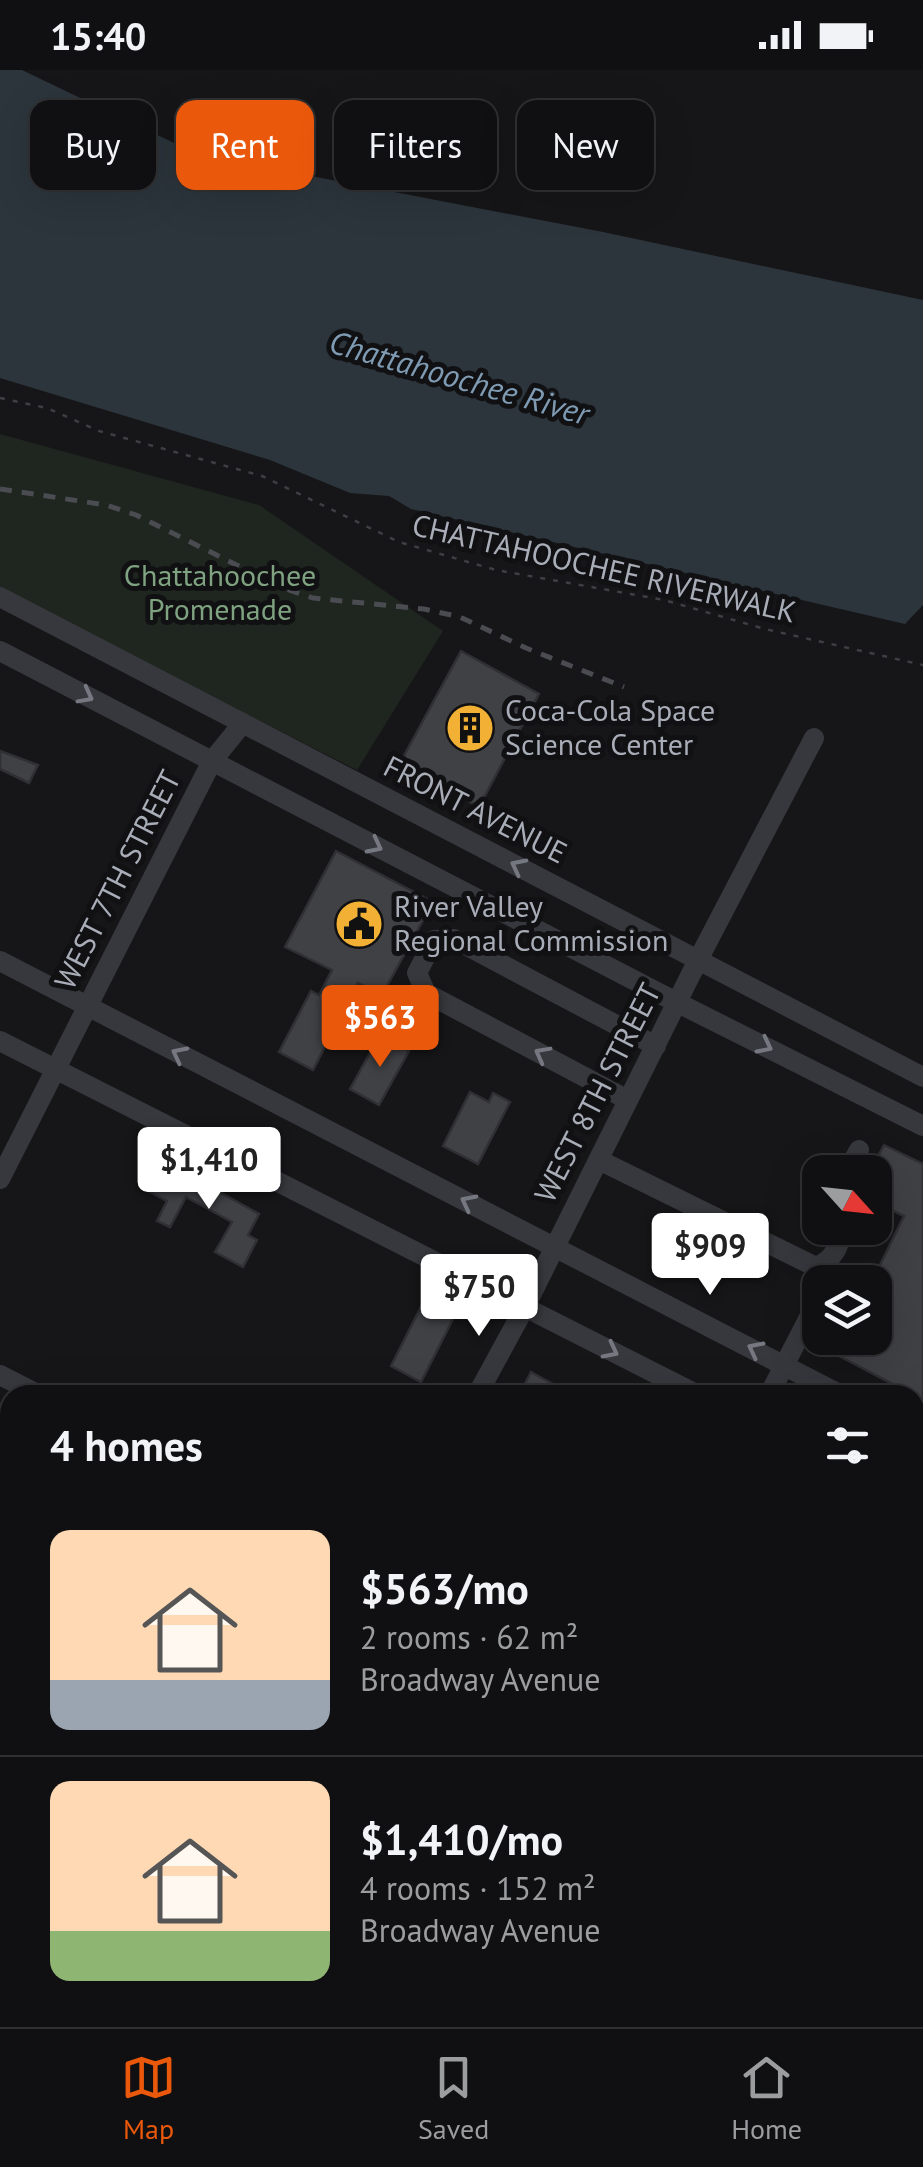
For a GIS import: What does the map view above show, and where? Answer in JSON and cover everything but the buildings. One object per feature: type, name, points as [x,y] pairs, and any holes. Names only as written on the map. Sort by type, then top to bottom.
[{"type":"street","name":"FRONT AVENUE","points":[[0,596],[923,1077]]},
{"type":"street","points":[[0,650],[923,1126]]},
{"type":"street","name":"WEST 7TH STREET","points":[[0,1179],[212,761],[243,723]]},
{"type":"street","name":"WEST 8TH STREET","points":[[482,1385],[814,738]]},
{"type":"street","points":[[628,1100],[426,993],[416,973],[434,940],[454,939],[656,1046]]},
{"type":"street","points":[[0,961],[822,1385]]},
{"type":"street","points":[[0,1040],[679,1385]]},
{"type":"street","points":[[856,1155],[859,1150]]},
{"type":"street","points":[[599,1160],[816,1267],[826,1263],[838,1245]]},
{"type":"street","points":[[775,1385],[802,1333]]},
{"type":"path","name":"CHATTAHOOCHEE RIVERWALK","points":[[0,398],[47,408],[100,431],[262,476],[399,542],[496,570],[664,600],[765,629],[923,665]]},
{"type":"green space","name":"Chattahoochee Promenade","points":[[0,434],[259,505],[443,631],[357,770],[0,590]]},
{"type":"water","name":"Chattahoochee River","points":[[0,70],[22,70],[84,100],[30,100],[30,190],[156,190],[156,134],[176,144],[176,190],[314,190],[314,176],[334,180],[334,190],[384,190],[923,300],[923,605],[905,624],[411,509],[389,496],[350,493],[270,460],[0,378]]},
{"type":"railway","points":[[0,489],[106,505],[136,515],[283,588],[313,598],[424,609],[460,617],[624,687]]},
{"type":"place","name":"Coca-Cola Space Science Center","points":[[470,728]]},
{"type":"place","name":"River Valley Regional Commission","points":[[359,924]]}]
